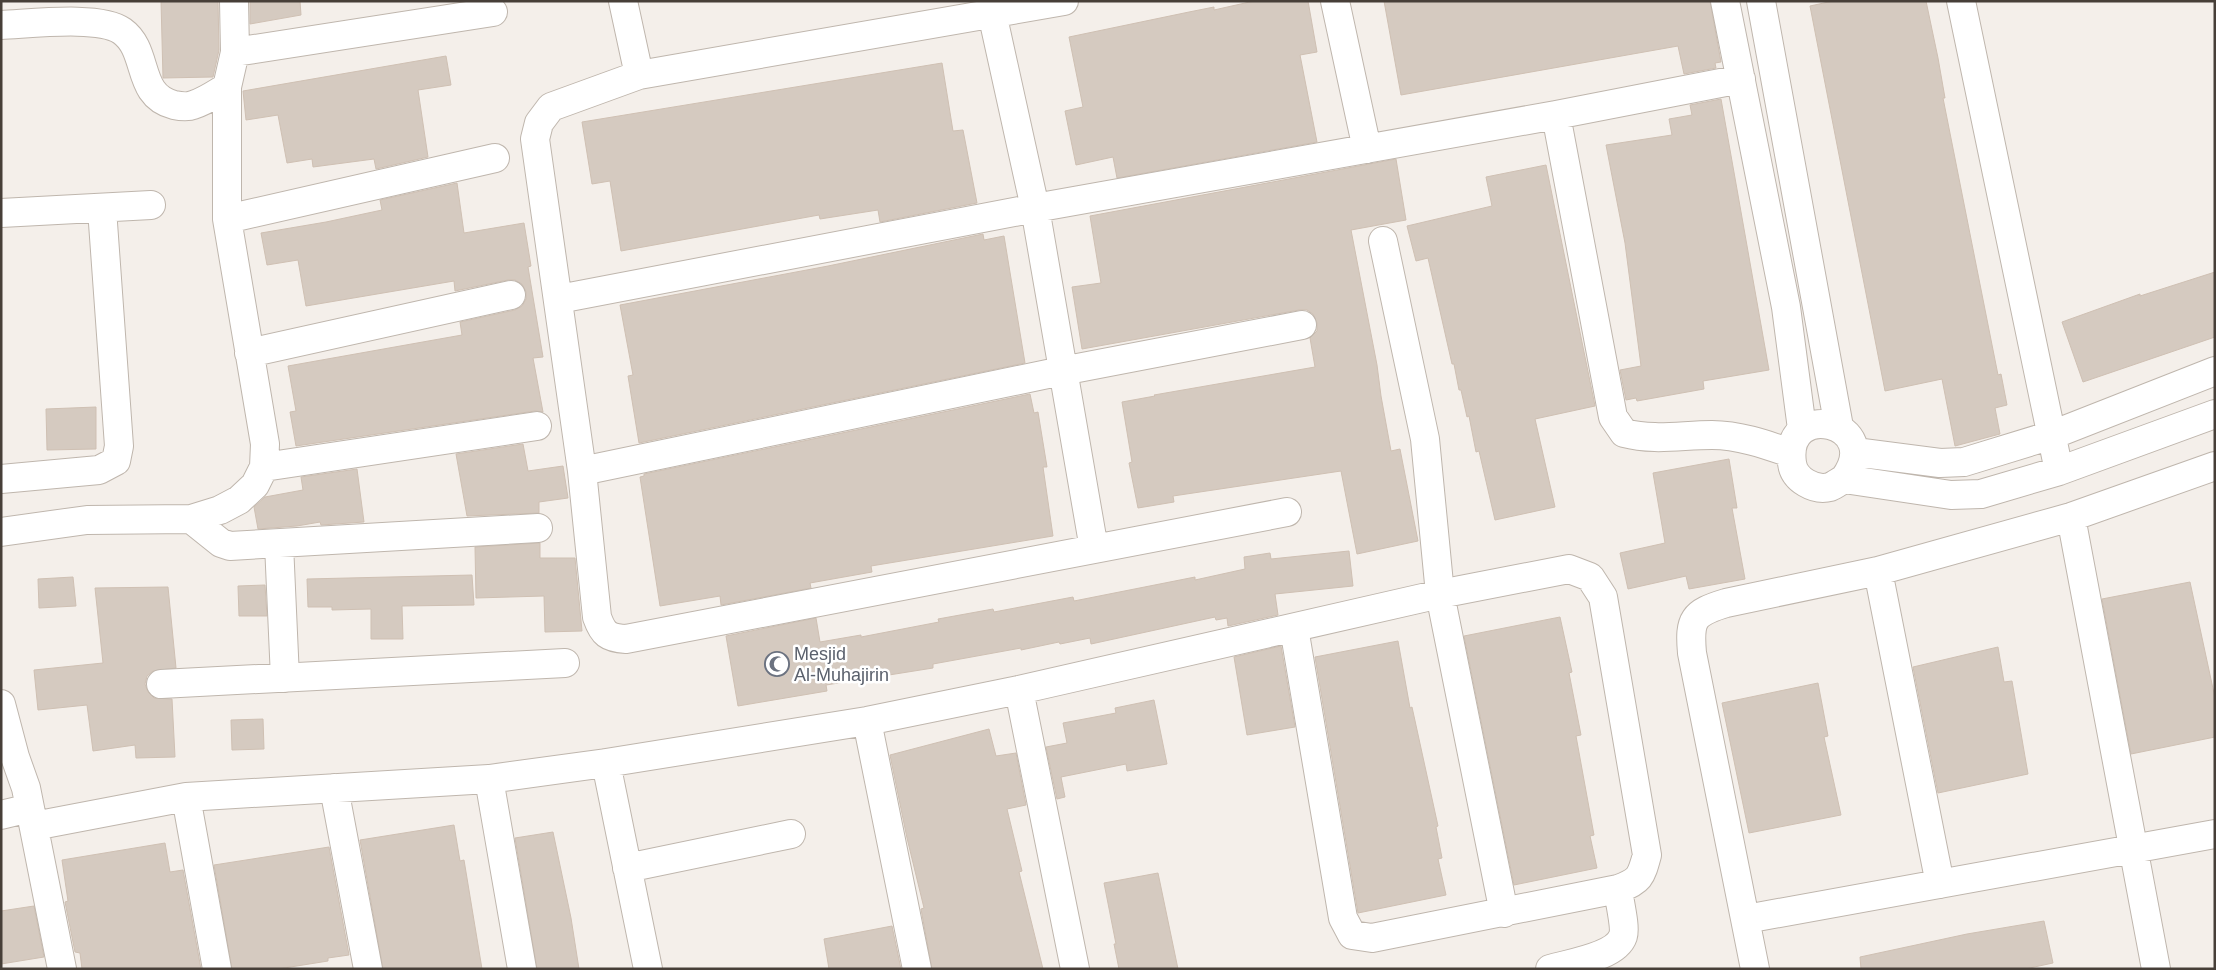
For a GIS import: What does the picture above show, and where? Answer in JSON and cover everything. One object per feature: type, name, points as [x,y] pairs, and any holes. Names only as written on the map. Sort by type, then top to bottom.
[{"type":"street","points":[[1,532],[87,520],[191,519],[220,510],[238,500],[255,485],[264,467],[265,444],[227,218],[227,87],[235,52],[234,1]]},
{"type":"street","points":[[623,1],[639,75]]},
{"type":"street","points":[[1064,1],[639,75],[551,106],[539,123],[535,139],[582,471],[597,617],[602,631],[612,638],[626,638],[1286,512]]},
{"type":"street","points":[[1335,1],[1367,149]]},
{"type":"street","points":[[1725,1],[1786,307],[1796,441],[1792,467],[1802,480],[1815,487],[1830,486],[1844,479],[1852,468],[1855,452],[1849,438],[1839,427],[1761,1]]},
{"type":"street","points":[[1962,1],[2059,471]]},
{"type":"street","points":[[235,52],[493,12]]},
{"type":"street","points":[[992,13],[1035,208],[1094,549]]},
{"type":"street","points":[[1,25],[81,21],[122,30],[135,46],[145,77],[153,94],[164,102],[178,106],[193,105],[227,87]]},
{"type":"street","points":[[559,299],[1035,208],[1556,115],[1741,79]]},
{"type":"street","points":[[1556,115],[1613,417],[1624,433],[1643,438],[1714,435],[1758,442],[1796,441],[1820,422],[1839,427]]},
{"type":"street","points":[[227,218],[494,158]]},
{"type":"street","points":[[1,213],[151,205]]},
{"type":"street","points":[[1,479],[99,470],[116,461],[118,446],[102,209]]},
{"type":"street","points":[[1383,241],[1425,439],[1440,594],[1504,913]]},
{"type":"street","points":[[249,354],[511,294]]},
{"type":"street","points":[[582,471],[1062,372],[1302,325]]},
{"type":"street","points":[[1855,452],[1940,463],[1964,462],[2052,435],[2215,371]]},
{"type":"street","points":[[1844,479],[1951,495],[1996,490],[2059,471],[2215,414]]},
{"type":"street","points":[[264,467],[537,426]]},
{"type":"street","points":[[1755,969],[1692,653],[1690,633],[1695,617],[1708,609],[1726,603],[1878,571],[2071,517],[2215,466]]},
{"type":"street","points":[[2071,517],[2156,969]]},
{"type":"street","points":[[191,519],[222,543],[230,546],[538,528]]},
{"type":"street","points":[[279,544],[285,678]]},
{"type":"street","points":[[1,815],[32,817],[186,797],[489,779],[606,763],[867,721],[1019,690],[1440,594],[1570,569],[1590,577],[1603,597],[1647,855],[1642,875],[1633,884],[1618,889],[1504,913],[1372,938],[1352,935],[1343,918],[1294,628]]},
{"type":"street","points":[[1878,571],[1940,884]]},
{"type":"street","points":[[161,684],[565,663]]},
{"type":"street","points":[[1019,690],[1075,969]]},
{"type":"street","points":[[1,704],[32,817],[62,969]]},
{"type":"street","points":[[867,721],[917,969]]},
{"type":"street","points":[[606,763],[648,969]]},
{"type":"street","points":[[489,779],[522,969]]},
{"type":"street","points":[[334,788],[368,969]]},
{"type":"street","points":[[186,797],[217,969]]},
{"type":"street","points":[[627,868],[790,834]]},
{"type":"street","points":[[1746,919],[2215,834]]},
{"type":"street","points":[[1550,969],[1600,955],[1617,947],[1624,935],[1618,889]]},
{"type":"building","points":[[161,1],[218,1],[219,50],[213,77],[163,78]]},
{"type":"building","points":[[250,1],[300,1],[301,15],[250,24]]},
{"type":"building","points":[[1254,1],[1308,1],[1317,52],[1300,55],[1317,142],[1117,178],[1113,157],[1076,165],[1065,111],[1083,107],[1069,37],[1214,7],[1214,10]]},
{"type":"building","points":[[1384,1],[1710,1],[1721,62],[1715,63],[1716,68],[1684,74],[1678,46],[1401,95]]},
{"type":"building","points":[[1833,1],[1926,1],[1945,98],[1943,98],[1998,375],[2001,374],[2007,405],[1995,408],[2000,434],[1955,446],[1942,379],[1885,391],[1810,6]]},
{"type":"building","points":[[446,56],[451,85],[418,90],[428,157],[376,169],[374,159],[313,167],[312,159],[287,163],[278,115],[246,120],[243,91]]},
{"type":"building","points":[[942,63],[953,131],[963,130],[977,203],[880,222],[878,210],[820,219],[819,215],[621,251],[610,181],[592,184],[582,122]]},
{"type":"building","points":[[1721,99],[1769,370],[1703,381],[1704,389],[1637,401],[1636,398],[1626,400],[1620,370],[1641,366],[1625,243],[1606,145],[1672,135],[1669,119],[1692,115],[1690,105]]},
{"type":"building","points":[[1396,159],[1406,220],[1351,230],[1377,365],[1391,451],[1400,449],[1418,541],[1357,554],[1341,471],[1173,496],[1174,502],[1138,508],[1129,463],[1132,462],[1122,402],[1315,367],[1310,338],[1317,331],[1317,323],[1313,314],[1307,310],[1299,310],[1082,349],[1072,287],[1101,283],[1090,216]]},
{"type":"building","points":[[1546,165],[1595,406],[1535,419],[1555,507],[1495,520],[1479,451],[1476,452],[1469,416],[1467,417],[1454,364],[1452,364],[1428,258],[1416,261],[1407,226],[1492,206],[1486,177]]},
{"type":"building","points":[[457,183],[464,233],[524,223],[531,266],[528,267],[543,357],[533,358],[543,412],[535,411],[296,446],[290,412],[296,411],[288,366],[462,335],[460,322],[515,310],[522,306],[526,299],[526,292],[522,284],[515,280],[455,291],[454,281],[306,306],[298,260],[267,265],[261,233],[382,210],[380,200]]},
{"type":"building","points":[[983,234],[984,240],[1004,236],[1025,363],[639,443],[628,376],[633,375],[620,305],[828,266]]},
{"type":"building","points":[[2215,272],[2215,337],[2083,382],[2062,322],[2140,294],[2140,296]]},
{"type":"building","points":[[1030,394],[1034,413],[1038,412],[1047,467],[1043,467],[1053,536],[871,566],[872,572],[810,583],[811,588],[721,605],[720,596],[660,606],[640,477],[644,476],[644,474]]},
{"type":"building","points":[[96,407],[96,449],[47,450],[46,409]]},
{"type":"building","points":[[523,444],[528,471],[563,466],[568,498],[539,502],[539,513],[467,516],[456,454]]},
{"type":"building","points":[[1729,459],[1737,508],[1732,508],[1745,579],[1689,589],[1686,576],[1628,589],[1620,553],[1665,543],[1653,473]]},
{"type":"building","points":[[357,469],[364,522],[321,525],[320,522],[258,529],[254,507],[265,497],[303,490],[301,477]]},
{"type":"building","points":[[540,543],[540,558],[575,558],[582,631],[545,632],[544,596],[476,598],[475,547]]},
{"type":"building","points":[[1349,551],[1353,586],[1275,594],[1278,615],[1228,626],[1227,618],[1216,620],[1215,617],[1091,644],[1090,638],[1021,650],[1021,648],[933,664],[933,668],[826,685],[827,691],[738,706],[726,636],[816,618],[820,642],[861,635],[861,637],[939,622],[938,619],[993,609],[994,612],[1073,597],[1074,601],[1195,577],[1195,580],[1245,569],[1244,557],[1270,553],[1271,559]]},
{"type":"building","points":[[472,575],[474,605],[402,606],[403,639],[371,639],[371,609],[332,610],[332,607],[308,607],[307,579]]},
{"type":"building","points":[[73,577],[76,606],[39,608],[38,579]]},
{"type":"building","points":[[2190,582],[2215,698],[2215,737],[2131,754],[2102,599]]},
{"type":"building","points":[[265,585],[267,616],[239,616],[238,586]]},
{"type":"building","points":[[168,587],[176,668],[153,671],[147,676],[145,684],[148,692],[154,698],[172,699],[175,757],[136,758],[135,745],[93,751],[87,705],[38,710],[34,670],[103,663],[95,588]]},
{"type":"building","points":[[1560,617],[1572,672],[1569,673],[1581,735],[1576,736],[1594,835],[1590,836],[1597,868],[1514,885],[1464,636]]},
{"type":"building","points":[[1398,641],[1410,708],[1412,707],[1438,826],[1436,827],[1442,858],[1438,859],[1446,895],[1358,913],[1315,657]]},
{"type":"building","points":[[1281,646],[1295,727],[1247,735],[1234,657]]},
{"type":"building","points":[[1998,647],[2004,682],[2012,681],[2028,774],[1938,793],[1913,667]]},
{"type":"building","points":[[1818,683],[1828,736],[1824,737],[1841,815],[1749,833],[1722,703]]},
{"type":"building","points":[[1154,700],[1167,764],[1127,771],[1126,764],[1061,777],[1065,797],[1057,799],[1046,747],[1067,743],[1063,723],[1116,713],[1115,708]]},
{"type":"building","points":[[263,719],[264,749],[232,750],[231,720]]},
{"type":"building","points":[[989,729],[996,756],[1016,753],[1026,805],[1007,809],[1022,871],[1019,872],[1043,969],[932,969],[921,909],[924,908],[890,755]]},
{"type":"building","points":[[454,825],[460,861],[464,860],[482,969],[383,969],[360,840]]},
{"type":"building","points":[[553,832],[571,918],[579,969],[537,969],[515,838]]},
{"type":"building","points":[[165,843],[170,872],[183,870],[201,969],[82,969],[80,953],[75,952],[65,902],[68,901],[62,860]]},
{"type":"building","points":[[329,847],[349,955],[328,958],[328,961],[278,969],[232,969],[214,865]]},
{"type":"building","points":[[1158,873],[1178,969],[1119,969],[1104,883]]},
{"type":"building","points":[[34,906],[44,957],[1,964],[1,911]]},
{"type":"building","points":[[2044,921],[2053,963],[2025,969],[1861,969],[1860,957],[1967,934]]},
{"type":"building","points":[[892,926],[901,969],[829,969],[824,939]]},
{"type":"place","name":"Mesjid Al-Muhajirin","points":[[777,664]]}]
